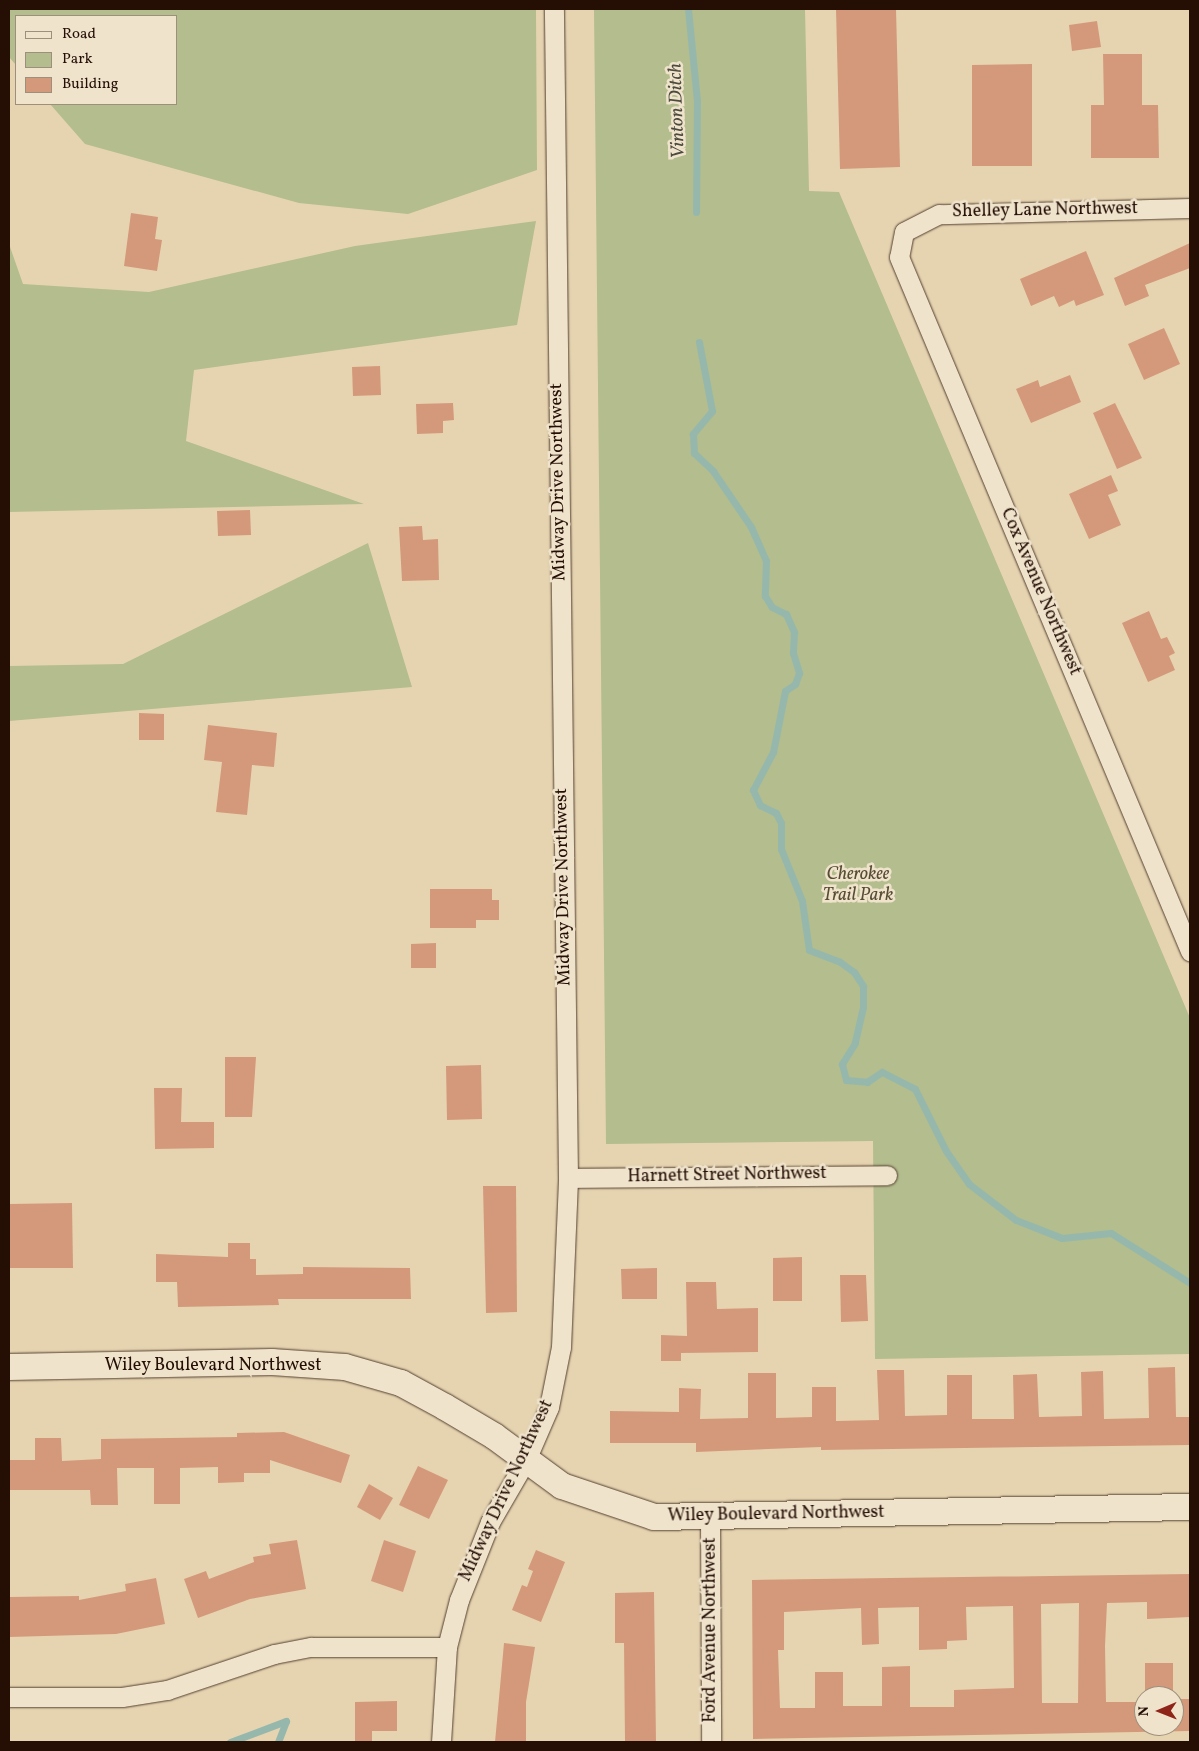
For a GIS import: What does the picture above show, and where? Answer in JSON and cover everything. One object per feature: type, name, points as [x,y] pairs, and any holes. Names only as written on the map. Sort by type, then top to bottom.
[{"type":"street","name":"Midway Drive Northwest","points":[[442,1742],[447,1647],[473,1558],[526,1460],[549,1407],[561,1347],[568,1178],[554,9]]},
{"type":"street","name":"Shelley Lane Northwest","points":[[904,232],[939,214],[1190,208]]},
{"type":"street","name":"Cox Avenue Northwest","points":[[904,232],[899,257],[1190,951]]},
{"type":"street","name":"Harnett Street Northwest","points":[[568,1178],[887,1175]]},
{"type":"street","name":"Wiley Boulevard Northwest","points":[[9,1367],[272,1362],[345,1367],[401,1383],[494,1436],[562,1486],[604,1503],[654,1517],[710,1518],[1190,1508]]},
{"type":"street","name":"Ford Avenue Northwest","points":[[710,1518],[712,1742]]},
{"type":"street","points":[[9,1697],[122,1696],[167,1690],[274,1654],[311,1647],[447,1647]]},
{"type":"green space","points":[[9,9],[536,9],[537,170],[408,214],[299,203],[85,144],[51,105],[178,105],[178,15],[15,15],[15,64],[9,57]]},
{"type":"green space","name":"Cherokee Trail Park","points":[[594,9],[805,9],[809,191],[839,192],[1190,1018],[1190,1354],[875,1359],[873,1141],[606,1144]]},
{"type":"green space","points":[[536,221],[517,325],[194,370],[186,441],[364,504],[9,512],[9,244],[23,284],[149,292],[355,246]]},
{"type":"green space","points":[[368,543],[412,687],[9,721],[9,666],[123,664]]},
{"type":"building","points":[[836,9],[896,9],[900,167],[840,169]]},
{"type":"building","points":[[1097,21],[1101,47],[1072,51],[1069,25]]},
{"type":"building","points":[[1103,54],[1142,54],[1142,105],[1158,105],[1159,158],[1091,158],[1091,105],[1104,105]]},
{"type":"building","points":[[1032,64],[1032,166],[972,166],[972,65]]},
{"type":"building","points":[[131,213],[158,217],[155,239],[162,240],[157,271],[124,266]]},
{"type":"building","points":[[1190,243],[1190,268],[1145,285],[1149,296],[1125,306],[1114,278]]},
{"type":"building","points":[[1086,251],[1104,295],[1076,306],[1074,300],[1059,307],[1054,296],[1031,306],[1020,279]]},
{"type":"building","points":[[1164,328],[1180,364],[1144,380],[1128,344]]},
{"type":"building","points":[[380,366],[381,395],[353,396],[352,367]]},
{"type":"building","points":[[1070,375],[1081,402],[1031,423],[1016,389],[1038,380],[1040,387]]},
{"type":"building","points":[[453,403],[454,420],[443,421],[443,433],[417,434],[416,404]]},
{"type":"building","points":[[1115,403],[1142,458],[1117,469],[1093,413]]},
{"type":"building","points":[[1111,475],[1118,491],[1108,495],[1121,525],[1089,539],[1069,494]]},
{"type":"building","points":[[250,510],[251,535],[218,536],[217,511]]},
{"type":"building","points":[[422,526],[423,540],[438,539],[439,580],[402,581],[399,527]]},
{"type":"building","points":[[1149,611],[1161,639],[1167,637],[1175,653],[1169,656],[1175,670],[1148,682],[1122,623]]},
{"type":"building","points":[[139,713],[164,714],[164,740],[139,740]]},
{"type":"building","points":[[208,725],[277,733],[274,767],[252,765],[247,815],[216,812],[222,762],[204,760]]},
{"type":"building","points":[[430,889],[492,889],[492,900],[499,900],[499,920],[476,920],[476,928],[430,928]]},
{"type":"building","points":[[436,943],[436,968],[411,968],[411,944]]},
{"type":"building","points":[[225,1057],[256,1057],[252,1117],[225,1117]]},
{"type":"building","points":[[481,1065],[482,1119],[447,1120],[446,1066]]},
{"type":"building","points":[[154,1088],[182,1088],[181,1122],[214,1122],[214,1148],[155,1149]]},
{"type":"building","points":[[483,1186],[516,1186],[517,1312],[486,1313]]},
{"type":"building","points":[[72,1203],[73,1268],[9,1268],[9,1204]]},
{"type":"building","points":[[228,1243],[250,1243],[250,1259],[256,1259],[256,1275],[303,1274],[303,1267],[410,1268],[411,1299],[278,1299],[279,1305],[178,1307],[177,1282],[156,1282],[156,1254],[228,1257]]},
{"type":"building","points":[[802,1257],[802,1301],[773,1301],[773,1258]]},
{"type":"building","points":[[657,1268],[657,1299],[622,1299],[621,1269]]},
{"type":"building","points":[[840,1275],[866,1275],[868,1321],[841,1322]]},
{"type":"building","points":[[686,1282],[716,1282],[717,1309],[758,1308],[758,1352],[681,1353],[681,1361],[661,1361],[661,1335],[687,1336]]},
{"type":"building","points":[[1175,1367],[1176,1417],[1190,1417],[1190,1445],[821,1450],[821,1447],[696,1452],[696,1443],[610,1443],[610,1411],[679,1412],[679,1388],[701,1389],[700,1419],[748,1418],[748,1373],[776,1373],[776,1418],[812,1417],[812,1387],[836,1387],[836,1421],[879,1420],[877,1370],[904,1370],[905,1416],[947,1415],[947,1375],[972,1375],[972,1419],[1014,1419],[1013,1375],[1037,1374],[1039,1417],[1082,1416],[1081,1372],[1103,1371],[1104,1419],[1149,1418],[1148,1368]]},
{"type":"building","points":[[284,1432],[350,1455],[341,1483],[270,1460],[270,1473],[244,1473],[244,1482],[218,1483],[218,1467],[180,1468],[180,1504],[154,1504],[154,1468],[117,1468],[118,1505],[91,1505],[90,1490],[9,1490],[9,1460],[35,1460],[35,1438],[61,1438],[62,1461],[101,1459],[101,1439],[237,1437],[237,1433]]},
{"type":"building","points":[[418,1466],[448,1480],[429,1519],[399,1505]]},
{"type":"building","points":[[369,1484],[393,1498],[380,1520],[357,1507]]},
{"type":"building","points":[[297,1540],[306,1589],[250,1599],[198,1618],[184,1579],[206,1571],[209,1579],[254,1562],[253,1557],[271,1554],[269,1544]]},
{"type":"building","points":[[384,1540],[416,1551],[403,1592],[371,1581]]},
{"type":"building","points":[[536,1550],[565,1562],[541,1622],[512,1610],[522,1585],[527,1587],[533,1571],[528,1569]]},
{"type":"building","points":[[1190,1574],[1190,1617],[1147,1619],[1147,1602],[1107,1603],[1105,1646],[1106,1702],[1134,1702],[1134,1732],[753,1739],[752,1580]],"holes":[[[1079,1603],[1078,1703],[1042,1703],[1041,1604]],[[1013,1606],[1014,1688],[954,1690],[954,1707],[910,1707],[910,1666],[882,1667],[882,1706],[843,1706],[843,1672],[815,1672],[815,1708],[780,1708],[778,1650],[784,1650],[784,1612],[861,1608],[862,1645],[879,1644],[878,1608],[919,1607],[919,1650],[947,1649],[947,1641],[967,1640],[966,1607]]]},
{"type":"building","points":[[156,1578],[165,1624],[116,1634],[9,1637],[9,1597],[79,1596],[79,1600],[126,1591],[125,1584]]},
{"type":"building","points":[[654,1592],[656,1742],[625,1742],[624,1643],[615,1643],[615,1593]]},
{"type":"building","points":[[504,1643],[535,1647],[526,1702],[526,1742],[495,1742]]},
{"type":"building","points":[[1145,1663],[1173,1663],[1173,1686],[1145,1686]]},
{"type":"building","points":[[1184,1699],[1190,1699],[1190,1731],[1184,1731]]},
{"type":"building","points":[[397,1701],[397,1731],[372,1731],[372,1742],[355,1742],[355,1702]]},
{"type":"waterway","name":"Vinton Ditch","points":[[688,9],[697,101],[696,212]]},
{"type":"waterway","name":"Vinton Ditch","points":[[699,342],[712,411],[693,434],[694,453],[713,471],[751,527],[766,561],[765,596],[772,607],[786,614],[794,632],[793,653],[799,673],[795,684],[785,691],[773,752],[753,790],[760,805],[776,813],[781,823],[781,849],[802,901],[809,950],[840,962],[854,972],[863,986],[863,1007],[855,1043],[842,1064],[846,1080],[867,1082],[882,1072],[915,1089],[946,1151],[969,1184],[1016,1220],[1062,1238],[1111,1233],[1190,1283]]},
{"type":"waterway","points":[[230,1742],[286,1721]]},
{"type":"waterway","points":[[278,1742],[286,1721]]}]
